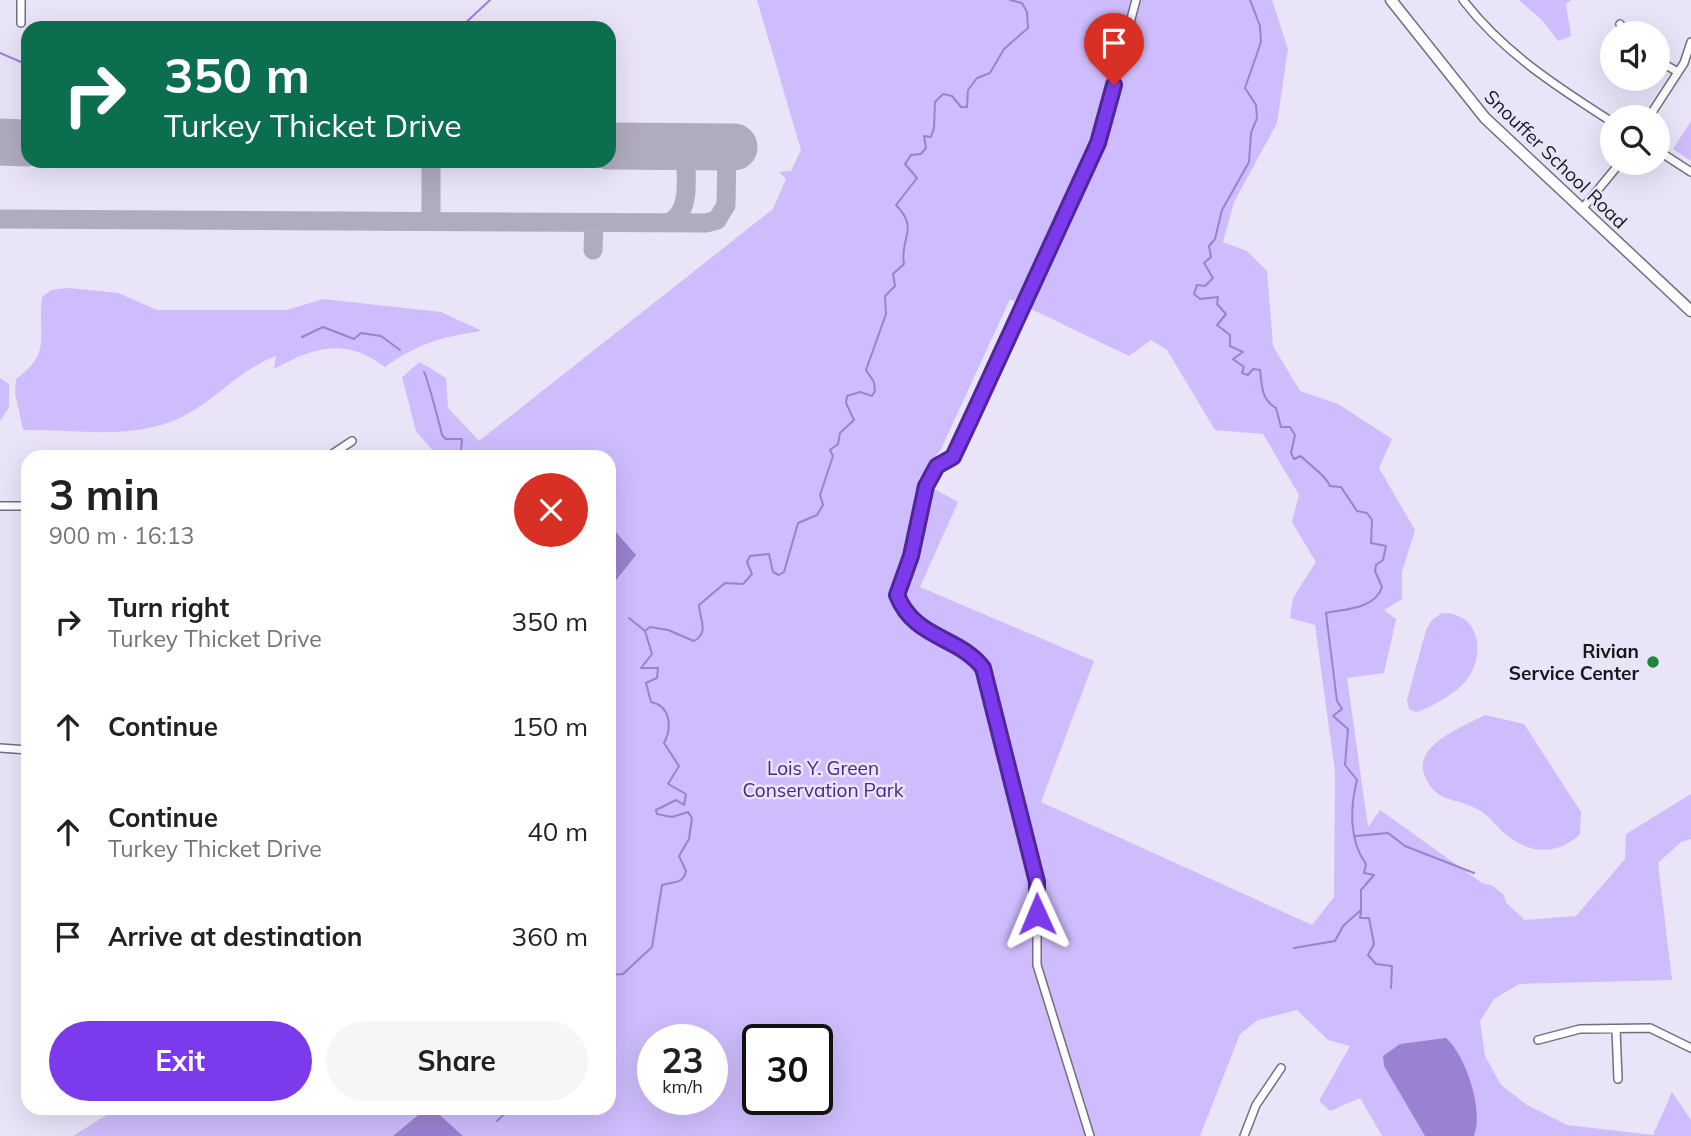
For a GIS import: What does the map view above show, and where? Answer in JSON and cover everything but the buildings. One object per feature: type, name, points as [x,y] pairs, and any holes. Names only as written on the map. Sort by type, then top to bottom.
[{"type":"main road","name":"Snouffer School Road","points":[[1389,0],[1485,118],[1691,311]]},
{"type":"street","points":[[21,0],[21,23]]},
{"type":"street","points":[[1090,1136],[1037,964],[1037,882],[983,668],[976,659],[921,628],[906,611],[897,595],[911,556],[926,486],[937,466],[953,457],[1098,143],[1136,0]]},
{"type":"street","points":[[1464,0],[1508,51],[1539,76],[1600,114]]},
{"type":"street","points":[[1657,105],[1678,72],[1691,42]]},
{"type":"street","points":[[1670,67],[1678,72]]},
{"type":"street","points":[[1670,158],[1691,172]]},
{"type":"street","points":[[1582,209],[1610,175]]},
{"type":"street","points":[[338,450],[352,441]]},
{"type":"street","points":[[0,506],[21,506]]},
{"type":"street","points":[[0,748],[21,750]]},
{"type":"street","points":[[1538,1040],[1580,1029],[1650,1028],[1691,1048]]},
{"type":"street","points":[[1616,1029],[1618,1079]]},
{"type":"street","points":[[1244,1136],[1256,1105],[1281,1068]]},
{"type":"green space","name":"Lois Y. Green Conservation Park","points":[[757,0],[1272,0],[1288,49],[1277,123],[1234,202],[1223,242],[1247,251],[1267,271],[1273,346],[1300,391],[1338,404],[1392,439],[1379,468],[1415,530],[1402,572],[1402,599],[1384,610],[1396,619],[1384,673],[1347,678],[1368,827],[1380,810],[1482,883],[1493,886],[1504,895],[1506,903],[1525,920],[1576,916],[1625,859],[1626,834],[1691,794],[1691,839],[1681,842],[1658,863],[1672,980],[1519,984],[1494,999],[1480,1021],[1485,1056],[1501,1085],[1527,1105],[1567,1125],[1653,1135],[1672,1092],[1691,1120],[1691,1136],[1474,1136],[1476,1132],[1412,1109],[1425,1136],[1382,1136],[1360,1098],[1330,1111],[1319,1101],[1350,1046],[1328,1040],[1297,1010],[1258,1020],[1240,1034],[1200,1136],[73,1136],[107,1115],[616,1115],[616,450],[432,450],[416,431],[402,377],[420,362],[446,378],[448,408],[479,441],[773,209],[786,179],[779,172],[791,171],[801,150]],"holes":[[[1010,299],[1129,356],[1151,340],[1167,350],[1215,430],[1263,434],[1299,495],[1292,522],[1316,562],[1293,598],[1290,618],[1315,625],[1335,772],[1334,897],[1312,925],[1041,802],[1094,661],[920,587],[958,502],[918,480],[941,449]]]},
{"type":"green space","points":[[1519,0],[1571,0],[1566,4],[1571,36],[1558,41],[1543,21]]},
{"type":"green space","points":[[1691,121],[1691,161],[1673,149]]},
{"type":"green space","points":[[69,288],[118,293],[157,310],[287,310],[323,299],[441,312],[482,331],[431,342],[408,352],[385,367],[357,352],[343,349],[316,351],[274,369],[276,356],[251,369],[182,417],[144,429],[104,432],[23,430],[15,392],[16,379],[28,370],[39,352],[42,297],[51,290]]},
{"type":"green space","points":[[0,378],[9,384],[9,407],[0,421]]},
{"type":"green space","points":[[1442,613],[1466,620],[1473,628],[1477,650],[1475,662],[1471,674],[1463,684],[1442,700],[1417,712],[1409,709],[1407,700],[1426,630],[1432,620]]},
{"type":"green space","points":[[1485,715],[1524,724],[1581,812],[1580,834],[1572,841],[1545,850],[1526,847],[1508,836],[1480,811],[1444,797],[1430,786],[1424,774],[1426,754],[1443,737]]},
{"type":"shaded area","points":[[616,532],[636,555],[616,580]]},
{"type":"shaded area","points":[[1446,1038],[1460,1057],[1475,1098],[1477,1112],[1474,1136],[1425,1136],[1384,1066],[1383,1056],[1400,1044]]},
{"type":"shaded area","points":[[418,1115],[440,1115],[463,1136],[393,1136]]},
{"type":"waterway","points":[[468,21],[490,0]]},
{"type":"waterway","points":[[616,974],[623,974],[652,947],[662,885],[680,881],[685,875],[686,871],[679,856],[689,839],[692,818],[688,812],[672,817],[657,814],[656,810],[676,800],[684,805],[686,794],[668,784],[679,766],[664,743],[668,718],[663,708],[651,702],[646,683],[657,678],[658,668],[641,668],[652,654],[645,631],[650,627],[668,630],[694,641],[703,629],[699,605],[725,583],[743,584],[752,574],[747,562],[750,556],[769,554],[773,572],[779,575],[784,572],[798,523],[817,515],[823,505],[820,495],[833,456],[830,450],[838,444],[840,433],[854,420],[846,403],[847,396],[860,392],[872,396],[875,391],[874,382],[866,370],[886,314],[885,296],[895,286],[893,274],[904,264],[908,228],[903,213],[896,205],[917,178],[905,164],[911,155],[921,154],[926,148],[924,136],[931,137],[934,128],[935,102],[943,94],[952,96],[961,107],[967,107],[968,90],[977,78],[990,73],[1004,49],[1028,28],[1027,12],[1022,3],[1010,0]]},
{"type":"waterway","points":[[1250,0],[1260,26],[1261,42],[1245,88],[1256,105],[1257,118],[1251,133],[1249,162],[1222,210],[1215,239],[1209,246],[1211,257],[1204,263],[1213,278],[1205,286],[1197,285],[1194,294],[1200,299],[1218,297],[1217,304],[1226,314],[1217,325],[1230,335],[1230,346],[1243,352],[1233,359],[1244,367],[1242,373],[1248,375],[1253,369],[1260,370],[1267,401],[1276,408],[1281,427],[1290,427],[1295,435],[1291,453],[1294,459],[1301,456],[1330,486],[1341,487],[1357,511],[1367,513],[1372,520],[1371,543],[1386,546],[1383,560],[1376,565],[1375,571],[1382,587],[1373,600],[1358,607],[1326,613],[1337,701],[1342,709],[1333,716],[1348,729],[1345,765],[1357,780],[1352,813],[1354,835],[1360,855],[1366,864],[1364,873],[1374,875],[1361,890],[1361,910],[1343,926],[1335,941],[1294,948]]},
{"type":"waterway","points":[[0,53],[21,62]]},
{"type":"waterway","points":[[302,337],[323,327],[354,339],[361,333],[381,336],[400,350]]},
{"type":"waterway","points":[[424,372],[442,435],[446,439],[462,439],[461,450]]},
{"type":"waterway","points":[[629,618],[645,631]]},
{"type":"waterway","points":[[1356,836],[1388,833],[1405,846],[1474,873]]},
{"type":"waterway","points":[[1361,911],[1360,918],[1369,918],[1374,944],[1368,955],[1376,964],[1392,966],[1391,988]]},
{"type":"waterway","points":[[497,1121],[503,1115]]},
{"type":"taxiway","points":[[667,223],[676,218],[685,201],[685,147]]},
{"type":"taxiway","points":[[0,219],[706,223],[717,220],[726,205],[727,147]]},
{"type":"taxiway","points":[[431,168],[431,221]]},
{"type":"taxiway","points":[[593,250],[594,223]]},
{"type":"runway","points":[[0,142],[21,143]]},
{"type":"runway","points":[[616,146],[734,147]]},
{"type":"place","name":"Rivian Service Center","points":[[1653,662]]},
{"type":"route","points":[[1037,914],[1037,882],[1017,812],[983,668],[976,659],[921,628],[911,618],[897,595],[899,582],[911,556],[926,486],[937,466],[953,457],[969,423],[1088,167],[1105,121],[1114,85]]}]
